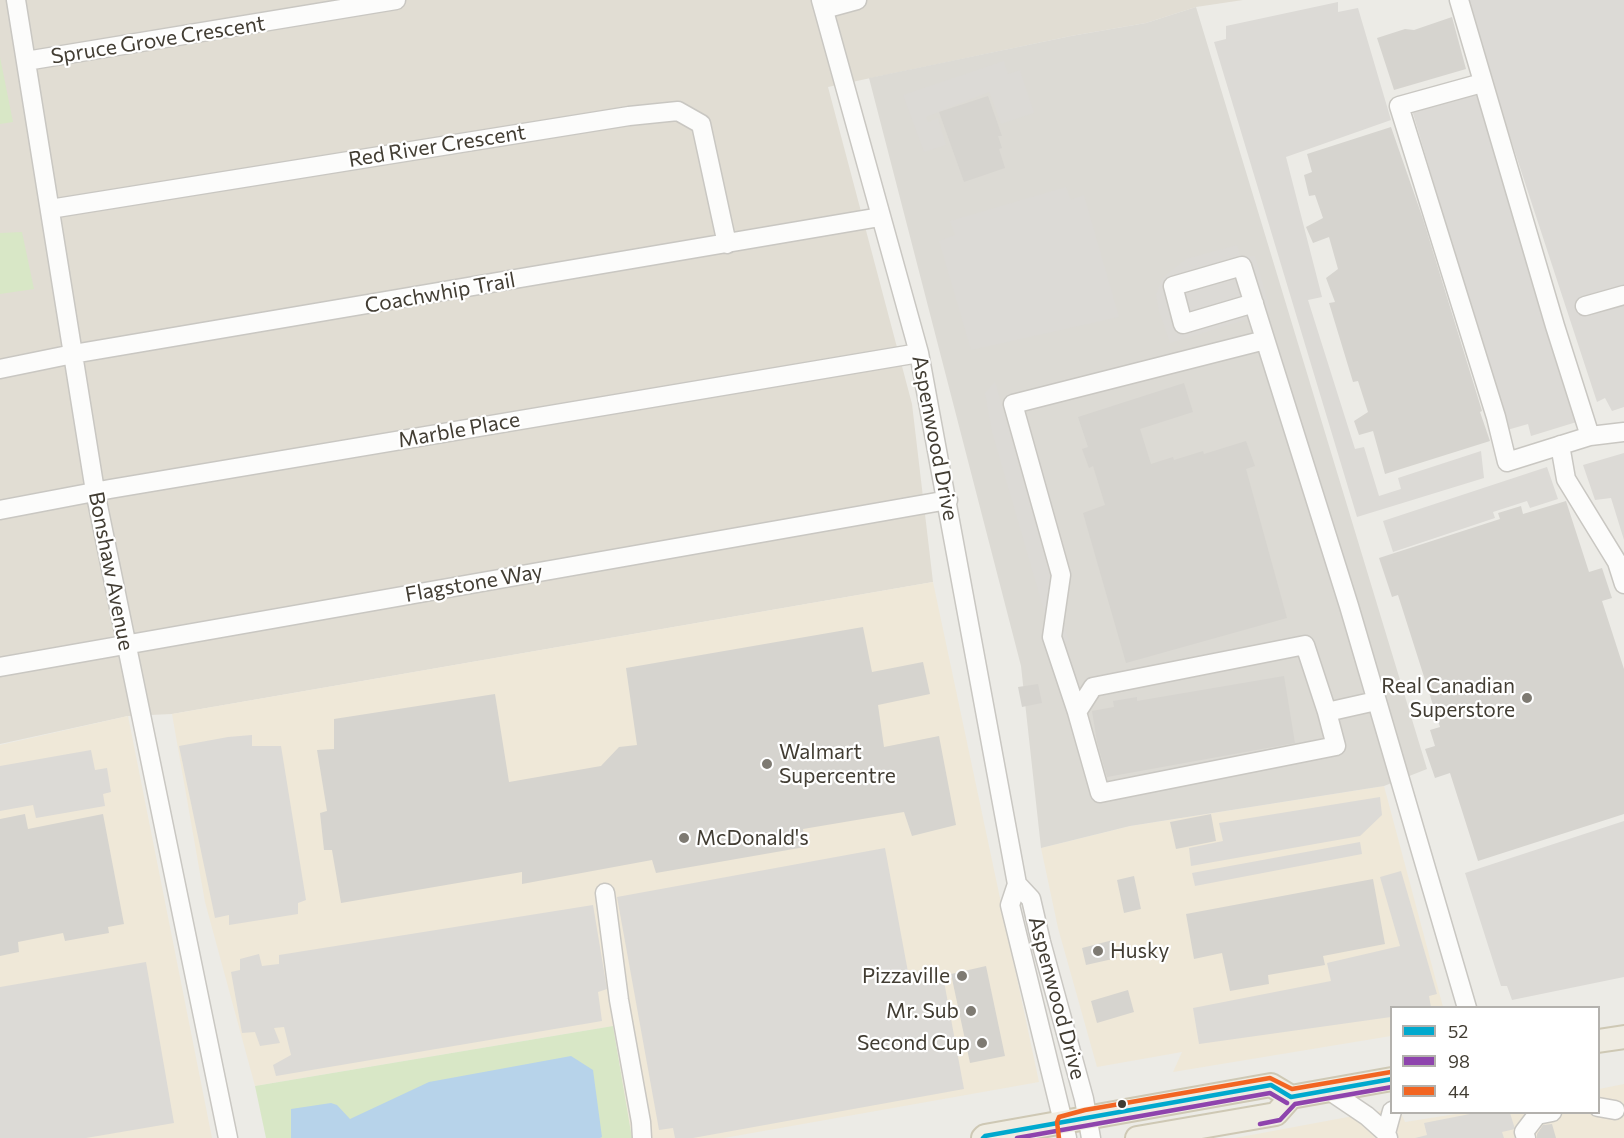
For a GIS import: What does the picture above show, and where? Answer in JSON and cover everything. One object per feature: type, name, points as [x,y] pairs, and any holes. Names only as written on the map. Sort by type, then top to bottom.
[{"type":"main road","points":[[1600,1041],[1624,1037]]},
{"type":"main road","points":[[1137,1138],[1276,1114],[1291,1097],[1390,1079]]},
{"type":"main road","points":[[983,1138],[1089,1127],[1271,1085],[1291,1097]]},
{"type":"street","name":"Bonshaw Avenue","points":[[16,0],[94,491],[228,1138]]},
{"type":"street","name":"Spruce Grove Crescent","points":[[26,61],[396,0]]},
{"type":"street","points":[[822,4],[857,0]]},
{"type":"street","points":[[1459,0],[1555,326],[1590,436]]},
{"type":"street","name":"Aspenwood Drive","points":[[822,4],[919,353],[948,500],[1017,884],[1010,904],[1065,1130]]},
{"type":"street","points":[[1482,82],[1399,106],[1493,406],[1507,462],[1590,436],[1624,432]]},
{"type":"street","name":"Red River Crescent","points":[[50,209],[617,117],[678,111],[700,124],[727,244]]},
{"type":"street","name":"Coachwhip Trail","points":[[0,369],[73,354],[880,217]]},
{"type":"street","points":[[1585,306],[1624,296]]},
{"type":"street","points":[[1254,303],[1466,1006]]},
{"type":"street","points":[[1077,712],[1093,687],[1305,645],[1336,746],[1100,793],[1053,637],[1061,574],[1013,405],[1265,340]]},
{"type":"street","name":"Marble Place","points":[[0,510],[94,491],[919,353]]},
{"type":"street","points":[[1560,445],[1566,479],[1617,562],[1624,584]]},
{"type":"street","name":"Flagstone Way","points":[[0,667],[948,500]]},
{"type":"street","points":[[1327,712],[1376,701]]},
{"type":"street","name":"Aspenwood Drive","points":[[1017,884],[1031,899],[1089,1127]]},
{"type":"street","points":[[605,893],[619,1000],[642,1130],[651,1138]]},
{"type":"street","points":[[1330,1090],[1367,1116],[1387,1136]]},
{"type":"street","points":[[1387,1136],[1392,1114]]},
{"type":"street","points":[[1526,1138],[1524,1132],[1537,1115],[1544,1114]]},
{"type":"shaded area","points":[[0,0],[1243,0],[1196,7],[1146,23],[1071,36],[828,87],[912,404],[933,582],[172,714],[128,716],[0,744]]},
{"type":"shaded area","points":[[1465,0],[1624,0],[1624,407],[1612,411],[1605,398],[1597,402]]},
{"type":"shaded area","points":[[1338,2],[1338,12],[1358,8],[1391,120],[1286,157],[1322,297],[1308,300],[1355,449],[1364,447],[1379,496],[1401,489],[1398,478],[1481,451],[1484,478],[1357,517],[1214,42],[1226,39],[1226,26]]},
{"type":"shaded area","points":[[1196,7],[1427,769],[1384,786],[1130,826],[1041,848],[1021,666],[869,78],[1071,36],[1146,23]]},
{"type":"shaded area","points":[[1004,61],[1008,74],[1020,70],[1034,113],[1001,124],[989,92],[926,117],[928,122],[938,118],[946,145],[924,152],[903,95]]},
{"type":"shaded area","points":[[1481,79],[1583,420],[1531,436],[1528,424],[1507,430],[1409,100]]},
{"type":"shaded area","points":[[1066,187],[1071,200],[1084,195],[1119,317],[971,350],[939,241],[955,235],[950,221]]},
{"type":"shaded area","points":[[1237,245],[1241,257],[1255,256],[1271,312],[1170,343],[1156,295],[1162,278],[1186,259]]},
{"type":"shaded area","points":[[995,381],[1069,641],[1054,645],[992,432],[985,393]]},
{"type":"shaded area","points":[[1624,453],[1624,540],[1611,498],[1595,500],[1583,465]]},
{"type":"shaded area","points":[[1547,467],[1558,499],[1530,508],[1527,501],[1493,512],[1495,518],[1393,552],[1383,521]]},
{"type":"shaded area","points":[[933,582],[1039,1082],[724,1138],[632,1138],[613,1026],[255,1086],[205,902],[172,714]]},
{"type":"shaded area","points":[[128,716],[212,1138],[0,1138],[0,745]]},
{"type":"shaded area","points":[[252,735],[252,746],[281,746],[306,900],[298,903],[298,914],[229,925],[229,915],[215,918],[179,746]]},
{"type":"shaded area","points":[[91,750],[95,770],[107,768],[111,792],[103,794],[105,806],[36,818],[33,805],[0,811],[0,766]]},
{"type":"shaded area","points":[[1384,786],[1443,1006],[1390,1006],[1390,1036],[1173,1072],[1182,1052],[1097,1067],[1058,928],[1041,848],[1130,826]]},
{"type":"shaded area","points":[[1380,797],[1382,815],[1360,836],[1191,866],[1189,848],[1223,841],[1219,823]]},
{"type":"shaded area","points":[[1624,821],[1624,977],[1512,1000],[1507,986],[1501,986],[1465,873]]},
{"type":"shaded area","points":[[1360,842],[1362,854],[1195,886],[1192,873]]},
{"type":"shaded area","points":[[885,848],[908,972],[894,974],[895,985],[943,976],[964,1089],[693,1138],[675,1138],[673,1128],[659,1130],[617,897]]},
{"type":"shaded area","points":[[1401,871],[1437,994],[1429,996],[1431,1006],[1390,1006],[1390,1017],[1199,1044],[1193,1008],[1331,981],[1327,963],[1400,946],[1380,877]]},
{"type":"shaded area","points":[[593,905],[607,989],[598,992],[602,1021],[276,1076],[273,1065],[291,1055],[284,1027],[274,1028],[280,1043],[260,1046],[255,1032],[242,1033],[231,972],[240,970],[240,959],[259,954],[262,966],[279,964],[279,955]]},
{"type":"shaded area","points":[[146,962],[174,1123],[86,1138],[0,1138],[0,987]]},
{"type":"shaded area","points":[[1624,1084],[1624,1138],[1235,1138],[1390,1109],[1390,1114],[1401,1114],[1405,1122],[1456,1114],[1600,1114],[1600,1089]]},
{"type":"shaded area","points":[[1470,1114],[1510,1114],[1515,1129],[1502,1132],[1504,1138],[1415,1138],[1427,1135],[1424,1123]]},
{"type":"green space","points":[[0,57],[13,122],[0,124]]},
{"type":"green space","points":[[22,232],[34,289],[0,294],[0,233]]},
{"type":"green space","points":[[613,1026],[632,1138],[266,1138],[255,1086]]},
{"type":"water","points":[[571,1056],[593,1070],[602,1137],[600,1138],[291,1138],[291,1109],[331,1103],[337,1105],[350,1119],[429,1082]]},
{"type":"building","points":[[1452,17],[1466,69],[1394,90],[1377,38],[1405,29],[1414,30]]},
{"type":"building","points":[[988,96],[1002,136],[998,136],[1002,148],[999,149],[1005,168],[964,182],[939,112]]},
{"type":"building","points":[[1391,127],[1423,219],[1490,441],[1385,474],[1373,431],[1359,435],[1354,421],[1368,412],[1358,381],[1353,382],[1329,303],[1335,302],[1326,278],[1338,269],[1329,237],[1313,243],[1306,227],[1323,218],[1315,195],[1309,196],[1304,175],[1312,172],[1307,154]]},
{"type":"building","points":[[1184,383],[1193,412],[1140,429],[1151,464],[1203,451],[1204,454],[1246,441],[1255,466],[1246,469],[1287,618],[1126,663],[1083,513],[1105,505],[1093,466],[1089,468],[1082,449],[1088,447],[1078,417]]},
{"type":"building","name":"Real Canadian Superstore","points":[[1566,501],[1589,572],[1602,568],[1612,598],[1602,601],[1624,669],[1624,814],[1478,861],[1450,773],[1435,778],[1425,749],[1435,746],[1430,730],[1440,727],[1398,595],[1392,597],[1379,558],[1500,519],[1498,513],[1521,506],[1523,514]]},
{"type":"building","points":[[863,627],[872,672],[923,662],[930,694],[878,705],[884,747],[939,736],[956,825],[912,836],[904,812],[803,829],[805,847],[656,873],[652,860],[522,884],[522,872],[341,903],[332,850],[324,850],[320,813],[327,811],[317,750],[334,749],[334,719],[495,694],[509,782],[601,766],[619,747],[637,745],[626,668]]},
{"type":"building","points":[[1284,676],[1295,743],[1107,777],[1097,742],[1092,711],[1114,707],[1113,701],[1137,697],[1137,701]]},
{"type":"building","points":[[1038,684],[1042,703],[1022,707],[1018,687]]},
{"type":"building","points":[[25,814],[28,829],[103,814],[124,924],[108,927],[109,933],[65,941],[63,933],[18,942],[19,952],[0,956],[0,819]]},
{"type":"building","points":[[1211,814],[1216,841],[1176,849],[1170,822]]},
{"type":"building","points":[[1134,876],[1141,909],[1124,913],[1117,880]]},
{"type":"building","points":[[1373,879],[1385,944],[1323,956],[1325,965],[1268,975],[1269,984],[1230,991],[1222,953],[1194,959],[1186,914]]},
{"type":"building","points":[[1113,940],[1117,958],[1086,965],[1082,948]]},
{"type":"building","points":[[986,966],[1005,1056],[970,1063],[951,974]]},
{"type":"building","points":[[1128,990],[1134,1012],[1097,1023],[1091,1001]]},
{"type":"building","points":[[1552,1124],[1556,1138],[1537,1138],[1543,1125]]},
{"type":"transit line","name":"44","points":[[1059,1138],[1057,1122],[1059,1117],[1085,1110],[1270,1078],[1292,1089],[1390,1072]]},
{"type":"transit line","name":"52","points":[[983,1138],[1271,1085],[1291,1097],[1390,1079]]},
{"type":"transit line","name":"98","points":[[1260,1124],[1280,1120],[1295,1104],[1390,1087]]},
{"type":"transit line","name":"98","points":[[1017,1138],[1270,1093],[1287,1103]]},
{"type":"place","name":"Real Canadian Superstore","points":[[1527,698]]},
{"type":"place","name":"Walmart Supercentre","points":[[767,764]]},
{"type":"place","name":"McDonald's","points":[[684,838]]},
{"type":"place","name":"Husky","points":[[1098,951]]},
{"type":"place","name":"Pizzaville","points":[[962,976]]},
{"type":"place","name":"Mr. Sub","points":[[971,1011]]},
{"type":"place","name":"Second Cup","points":[[982,1043]]}]
